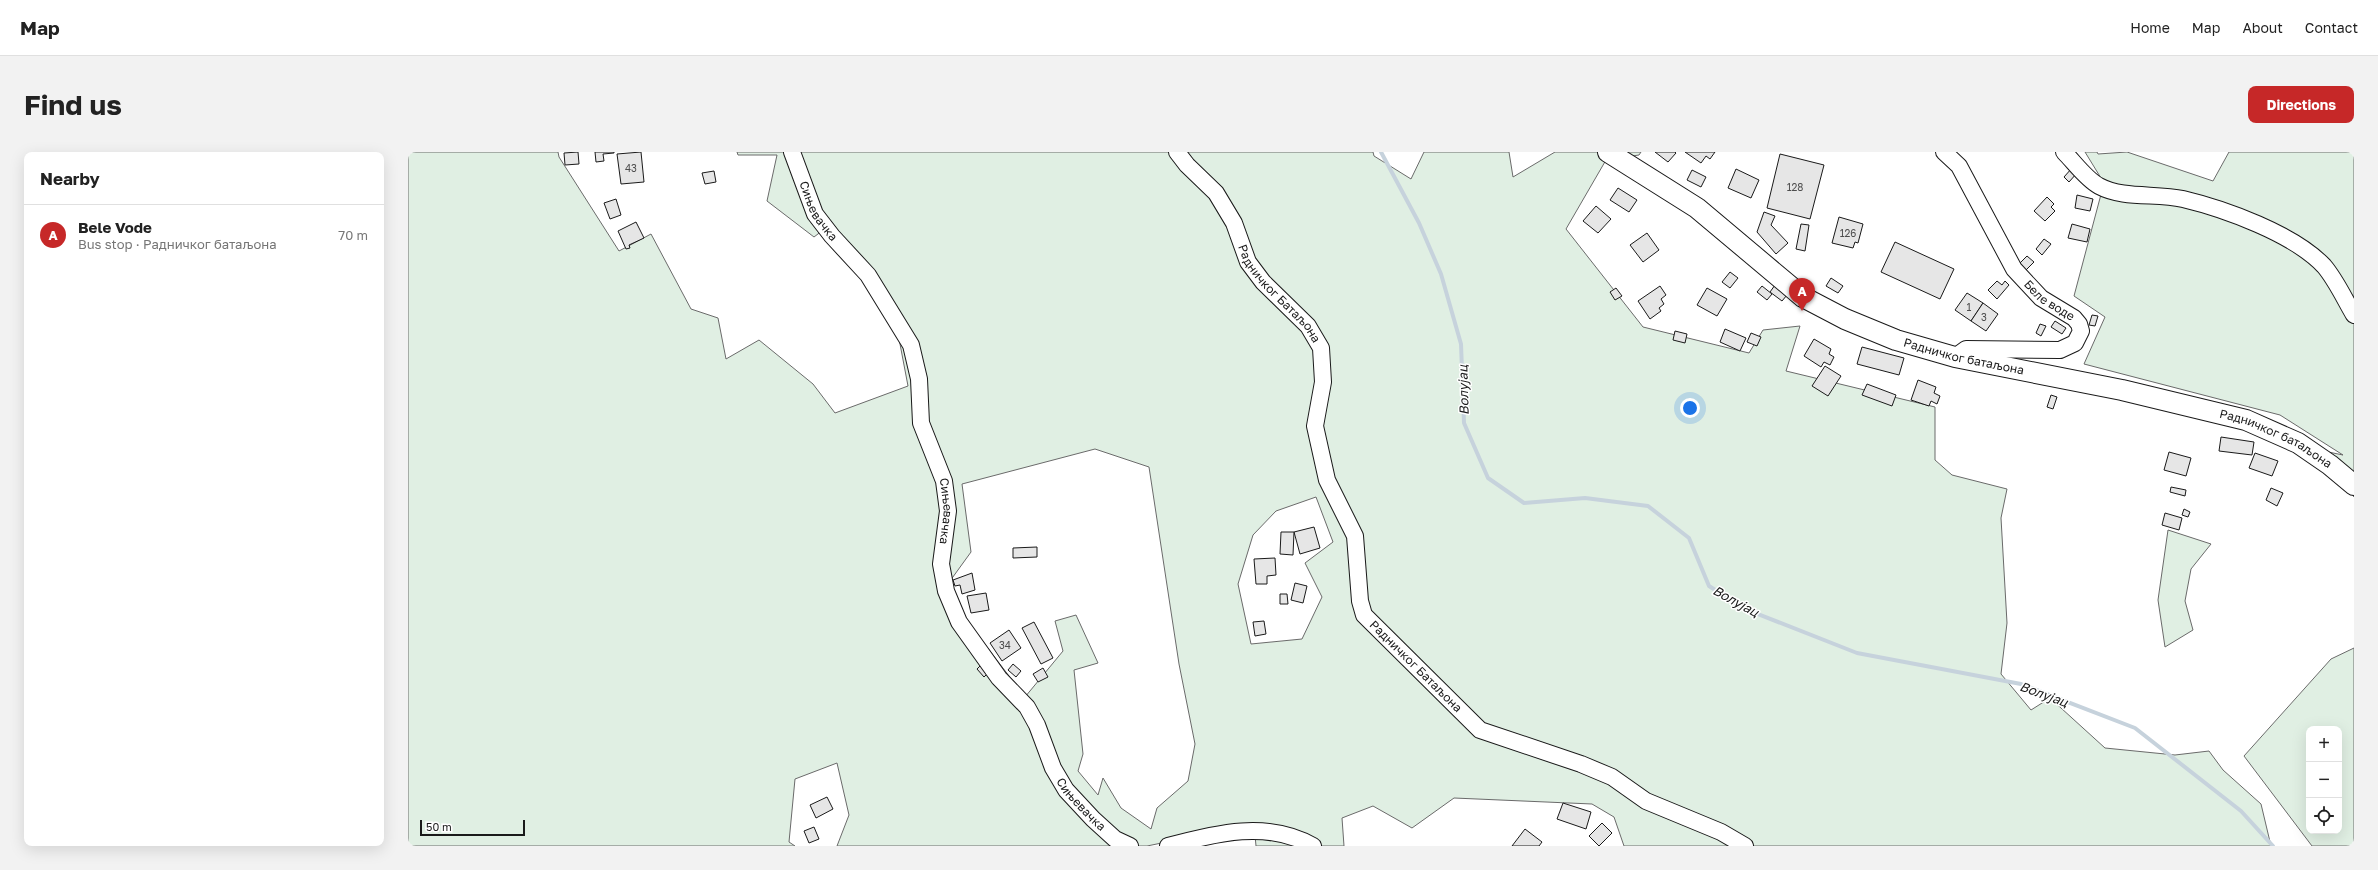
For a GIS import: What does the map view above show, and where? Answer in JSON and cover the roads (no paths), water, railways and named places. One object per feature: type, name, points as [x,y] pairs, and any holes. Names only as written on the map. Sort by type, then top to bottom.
[{"type":"main road","name":"Радничког батаљона","points":[[1608,152],[1697,208],[1803,297],[1830,312],[1872,330],[1955,357],[2122,390],[2246,420],[2298,443],[2330,465],[2354,485]]},
{"type":"street","name":"Сињевачка","points":[[792,152],[815,214],[832,236],[868,275],[910,345],[919,379],[921,423],[944,481],[948,511],[941,564],[946,591],[959,622],[999,678],[1027,707],[1037,725],[1053,768],[1066,790],[1093,819],[1115,839],[1130,846]]},
{"type":"street","name":"Радничког Батаљона","points":[[1177,152],[1187,165],[1216,193],[1234,223],[1248,262],[1263,282],[1308,326],[1321,348],[1323,382],[1315,426],[1326,480],[1355,536],[1360,601],[1364,616],[1480,730],[1606,774],[1646,801],[1721,832],[1746,846]]},
{"type":"street","name":"Беле воде","points":[[1944,152],[1959,166],[1967,178],[2000,246],[2014,269],[2041,298],[2080,324],[2081,331],[2075,343],[2060,350],[1966,349],[1955,357]]},
{"type":"street","points":[[2064,152],[2098,185],[2108,190],[2160,195],[2218,209],[2242,217],[2298,246],[2313,255],[2325,268],[2354,315]]},
{"type":"street","points":[[1169,846],[1197,838],[1244,830],[1273,831],[1300,838],[1313,846]]},
{"type":"waterway","name":"Волујац","points":[[1381,152],[1419,223],[1441,274],[1461,344],[1464,423],[1488,478],[1524,503],[1585,498],[1648,506],[1689,538],[1709,586],[1745,609],[1857,653],[2021,684],[2135,728],[2241,811],[2273,846]]},
{"type":"place","name":"Bele Vode","points":[[1802,311]]}]
